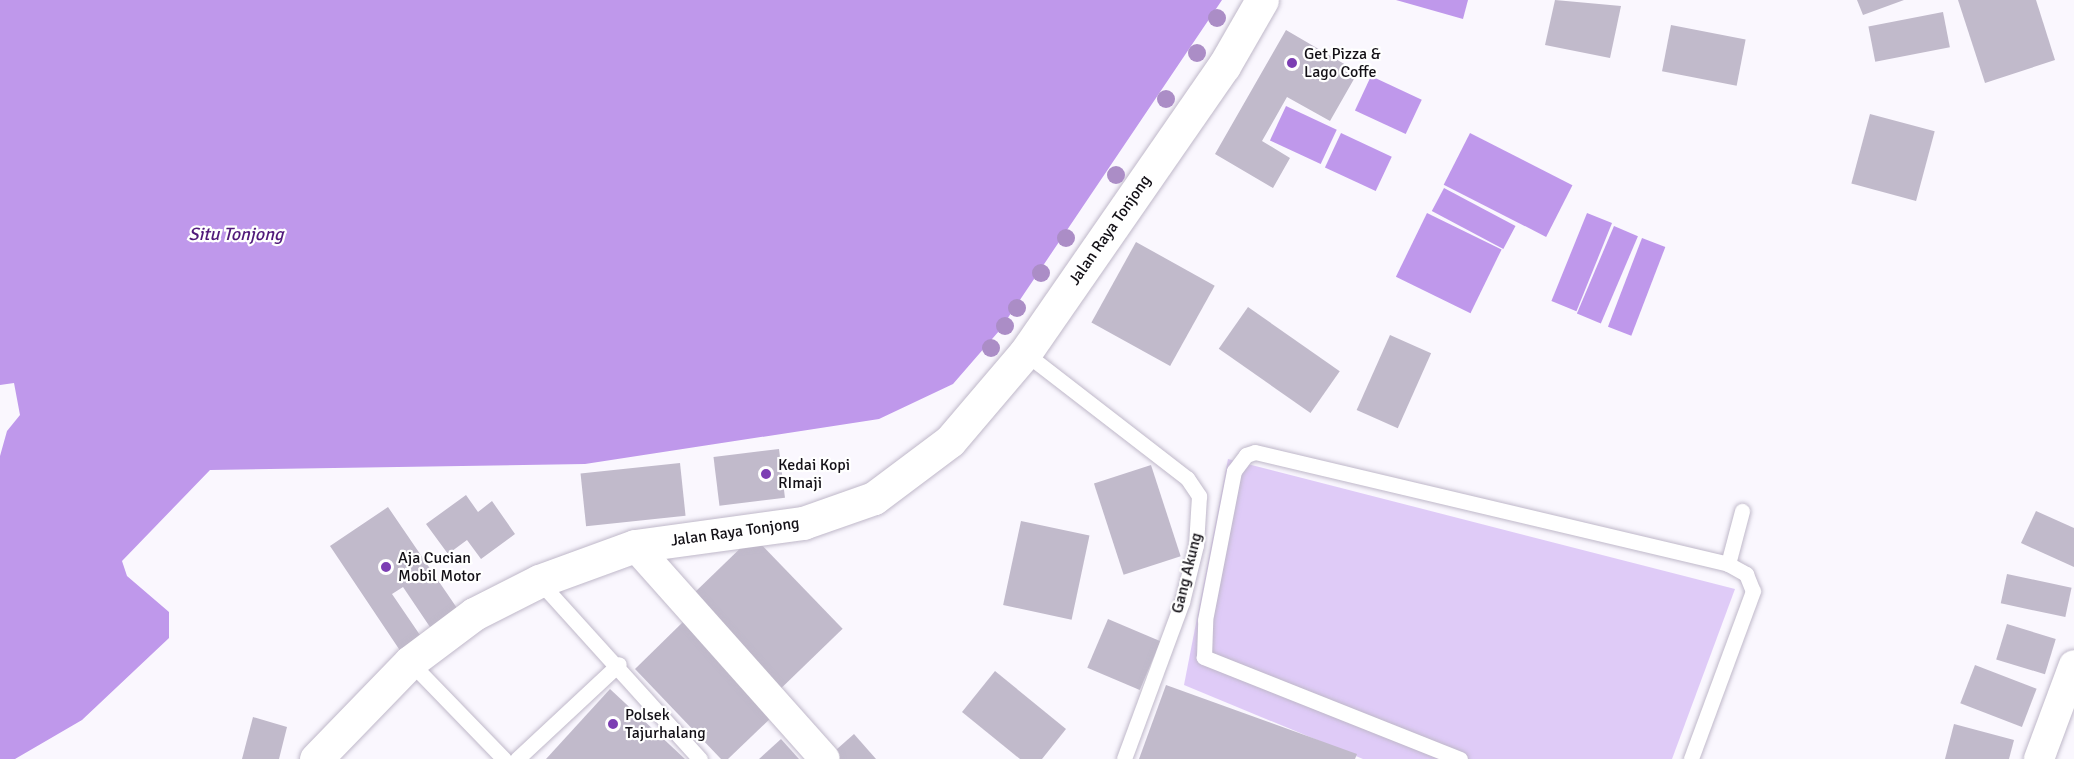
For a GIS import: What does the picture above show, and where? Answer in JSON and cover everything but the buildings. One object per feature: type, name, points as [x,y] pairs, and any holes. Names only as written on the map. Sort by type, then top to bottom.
[{"type":"main road","name":"Jalan Raya Tonjong","points":[[316,759],[410,662],[474,614],[539,581],[635,546],[803,523],[874,498],[950,441],[1025,353],[1224,66],[1262,0]]},
{"type":"street","points":[[635,546],[825,759]]},
{"type":"street","points":[[2039,759],[2074,664]]},
{"type":"lane","name":"Gang Akung","points":[[1025,353],[1187,478],[1198,496],[1196,545],[1182,602],[1124,759]]},
{"type":"lane","points":[[1460,759],[1204,657],[1205,620],[1234,471],[1246,455],[1255,453],[1728,564],[1746,574],[1753,591],[1691,759]]},
{"type":"lane","points":[[1728,564],[1742,511]]},
{"type":"lane","points":[[539,581],[619,664],[700,759]]},
{"type":"lane","points":[[410,662],[504,759]]},
{"type":"lane","points":[[517,759],[619,664]]},
{"type":"shaded area","points":[[1228,459],[1735,589],[1672,759],[1363,759],[1184,685]]},
{"type":"water","name":"Situ Tonjong","points":[[0,0],[1222,0],[999,331],[953,384],[879,419],[585,464],[210,470],[122,561],[127,576],[169,612],[169,638],[82,720],[15,759],[0,759],[0,456],[7,431],[20,415],[14,383],[0,385]]},
{"type":"water","points":[[1396,0],[1468,0],[1463,19]]},
{"type":"water","points":[[1371,76],[1422,100],[1406,134],[1355,110]]},
{"type":"water","points":[[1286,106],[1337,130],[1321,164],[1270,140]]},
{"type":"water","points":[[1341,133],[1392,157],[1376,191],[1325,167]]},
{"type":"water","points":[[1470,133],[1572,185],[1546,237],[1444,185]]},
{"type":"water","points":[[1444,188],[1516,226],[1503,249],[1432,211]]},
{"type":"water","points":[[1427,213],[1502,249],[1470,313],[1396,277]]},
{"type":"water","points":[[1587,213],[1612,223],[1576,311],[1551,301]]},
{"type":"water","points":[[1614,226],[1638,236],[1601,324],[1577,313]]},
{"type":"water","points":[[1642,238],[1665,247],[1631,336],[1608,327]]},
{"type":"place","name":"Get Pizza & Lago Coffe","points":[[1292,63]]},
{"type":"place","name":"Kedai Kopi RImaji","points":[[766,474]]},
{"type":"place","name":"Aja Cucian Mobil Motor","points":[[386,567]]},
{"type":"place","name":"Polsek Tajurhalang","points":[[613,724]]}]
